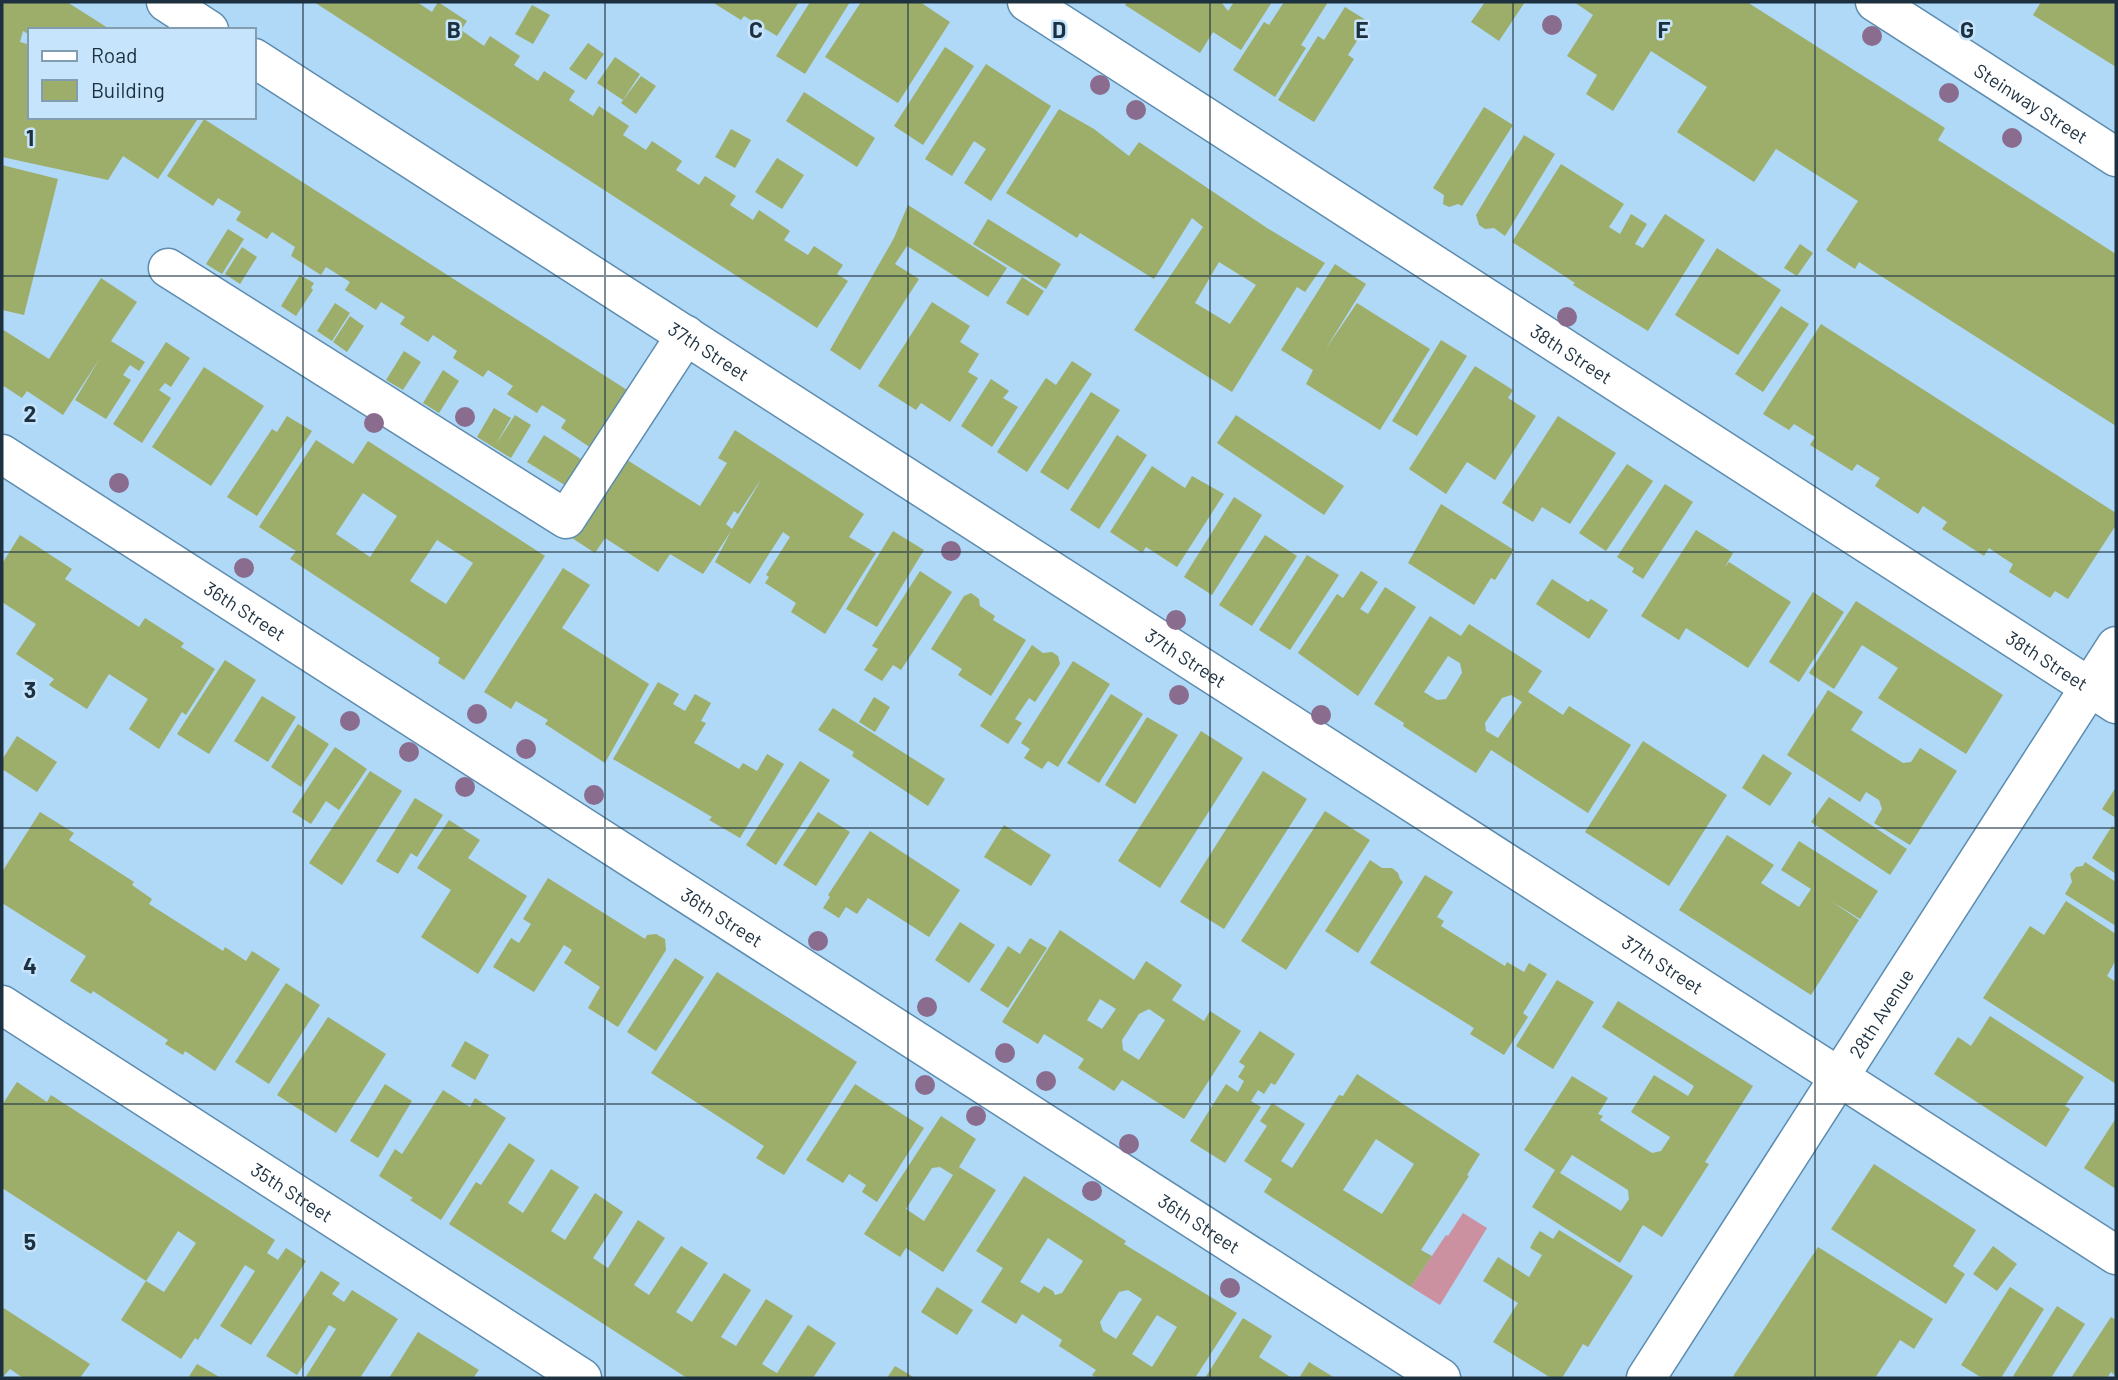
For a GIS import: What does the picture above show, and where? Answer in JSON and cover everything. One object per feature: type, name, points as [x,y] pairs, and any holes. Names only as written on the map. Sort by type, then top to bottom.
[{"type":"street","points":[[166,2],[206,28]]},
{"type":"street","name":"38th Street","points":[[1027,2],[2103,695]]},
{"type":"street","name":"Steinway Street","points":[[1875,2],[2116,157]]},
{"type":"street","name":"37th Street","points":[[256,59],[2116,1255]]},
{"type":"street","points":[[168,268],[566,519],[686,335]]},
{"type":"street","name":"36th Street","points":[[2,454],[1441,1378]]},
{"type":"street","name":"28th Avenue","points":[[1646,1378],[1840,1078],[2103,695],[2116,646]]},
{"type":"street","name":"35th Street","points":[[2,1005],[582,1378]]},
{"type":"shaded area","points":[[1463,1213],[1487,1228],[1440,1305],[1411,1287]]},
{"type":"building","points":[[2,2],[67,2],[108,28],[28,28],[28,34],[23,31],[20,42],[28,44],[28,119],[198,119],[158,179],[123,156],[108,180],[2,157]]},
{"type":"building","points":[[314,2],[417,2],[432,12],[438,2],[467,21],[461,30],[484,46],[490,36],[520,56],[514,65],[538,81],[544,71],[575,91],[569,100],[593,116],[599,106],[629,126],[623,135],[646,150],[652,141],[682,161],[676,170],[699,185],[705,176],[736,196],[730,205],[753,220],[759,210],[790,231],[784,240],[808,255],[814,246],[843,265],[837,274],[848,281],[817,328]]},
{"type":"building","points":[[712,2],[799,2],[777,36],[744,16],[741,20]]},
{"type":"building","points":[[810,2],[850,2],[805,74],[776,56]]},
{"type":"building","points":[[861,2],[920,2],[950,22],[898,103],[825,57]]},
{"type":"building","points":[[1127,2],[1221,2],[1228,11],[1234,2],[1272,2],[1241,50],[1213,32],[1200,53],[1125,5]]},
{"type":"building","points":[[1284,2],[1328,2],[1301,45],[1306,48],[1275,97],[1233,70],[1264,22],[1269,25]]},
{"type":"building","points":[[1485,2],[1525,2],[1499,41],[1471,22]]},
{"type":"building","points":[[1574,2],[1747,2],[1945,128],[1938,140],[2116,254],[2116,426],[1859,262],[1855,269],[1826,250],[1858,201],[1776,149],[1754,182],[1677,132],[1707,87],[1651,51],[1613,111],[1586,94],[1597,75],[1567,56],[1593,15]]},
{"type":"building","points":[[2041,2],[2116,2],[2116,67],[2033,15]]},
{"type":"building","points":[[532,5],[550,15],[533,44],[515,34]]},
{"type":"building","points":[[1345,7],[1369,22],[1348,55],[1354,59],[1314,122],[1278,100],[1318,36],[1324,40]]},
{"type":"building","points":[[588,43],[604,54],[586,80],[569,69]]},
{"type":"building","points":[[945,47],[974,66],[923,145],[894,126]]},
{"type":"building","points":[[615,57],[640,74],[623,100],[597,83]]},
{"type":"building","points":[[986,64],[1051,106],[991,201],[964,183],[986,149],[974,141],[952,176],[925,159]]},
{"type":"building","points":[[641,76],[656,86],[636,114],[621,103]]},
{"type":"building","points":[[804,92],[875,138],[857,167],[786,121]]},
{"type":"building","points":[[1484,107],[1513,125],[1462,206],[1458,204],[1449,207],[1443,204],[1444,195],[1433,188]]},
{"type":"building","points":[[1059,109],[1094,129],[1129,156],[1139,142],[1267,228],[1325,263],[1305,292],[1297,287],[1232,392],[1134,330],[1203,227],[1192,218],[1154,279],[1080,233],[1077,238],[1006,193]],"holes":[[[1219,262],[1256,285],[1230,324],[1195,303]]]},
{"type":"building","points":[[204,119],[638,397],[591,448],[561,428],[566,420],[542,405],[537,413],[507,394],[513,386],[499,377],[488,370],[483,377],[453,358],[457,351],[433,335],[428,342],[400,324],[405,317],[381,302],[376,310],[345,290],[350,282],[326,267],[321,275],[291,256],[295,247],[272,232],[267,239],[236,220],[241,212],[218,198],[213,206],[167,176]]},
{"type":"building","points":[[731,129],[751,140],[735,168],[715,157]]},
{"type":"building","points":[[1524,135],[1555,154],[1505,236],[1494,228],[1485,229],[1479,225],[1476,215]]},
{"type":"building","points":[[777,158],[804,175],[782,209],[755,192]]},
{"type":"building","points":[[1561,164],[1624,204],[1609,227],[1620,234],[1631,214],[1647,224],[1635,244],[1643,248],[1665,214],[1705,240],[1648,331],[1573,285],[1575,283],[1512,242]]},
{"type":"building","points":[[2,165],[58,179],[24,315],[2,310]]},
{"type":"building","points":[[908,205],[1007,268],[988,297],[907,246],[895,264],[919,279],[860,370],[830,350],[894,238]]},
{"type":"building","points":[[988,219],[1061,264],[1046,289],[973,244]]},
{"type":"building","points":[[228,229],[244,239],[222,274],[206,264]]},
{"type":"building","points":[[1800,244],[1813,253],[1797,276],[1784,268]]},
{"type":"building","points":[[242,247],[257,257],[240,284],[225,274]]},
{"type":"building","points":[[1717,248],[1781,290],[1738,355],[1675,315]]},
{"type":"building","points":[[1335,264],[1366,284],[1325,350],[1357,303],[1430,349],[1380,430],[1306,384],[1313,370],[1281,350]]},
{"type":"building","points":[[300,275],[314,283],[311,288],[313,290],[296,316],[281,306]]},
{"type":"building","points":[[1022,277],[1044,291],[1028,316],[1006,303]]},
{"type":"building","points":[[101,278],[137,302],[111,341],[145,362],[139,371],[130,365],[123,375],[131,380],[106,419],[75,400],[100,358],[63,415],[27,391],[22,398],[2,385],[2,329],[49,359]]},
{"type":"building","points":[[932,302],[970,326],[960,342],[979,354],[968,372],[978,378],[950,422],[921,403],[916,410],[878,386]]},
{"type":"building","points":[[335,303],[350,313],[332,341],[317,331]]},
{"type":"building","points":[[1781,306],[1809,324],[1763,392],[1735,374]]},
{"type":"building","points":[[350,316],[364,326],[347,352],[333,342]]},
{"type":"building","points":[[1821,324],[2116,513],[2116,525],[2068,599],[2055,591],[2050,598],[2009,572],[2013,564],[1989,548],[1984,556],[1942,529],[1947,522],[1923,506],[1918,514],[1875,486],[1880,478],[1857,464],[1852,471],[1810,445],[1815,437],[1794,424],[1789,430],[1763,414]]},
{"type":"building","points":[[1441,340],[1467,356],[1417,436],[1392,421]]},
{"type":"building","points":[[166,342],[190,358],[171,387],[165,383],[159,390],[171,398],[142,443],[113,424]]},
{"type":"building","points":[[404,351],[421,362],[403,390],[386,380]]},
{"type":"building","points":[[1072,361],[1092,374],[1027,472],[997,452],[1046,378],[1056,385]]},
{"type":"building","points":[[1475,366],[1513,390],[1508,398],[1536,416],[1495,480],[1467,462],[1446,494],[1409,469]]},
{"type":"building","points":[[204,367],[264,406],[211,486],[152,447]]},
{"type":"building","points":[[443,370],[459,381],[439,413],[423,403]]},
{"type":"building","points":[[991,379],[1009,391],[1003,398],[1018,407],[992,447],[961,426]]},
{"type":"building","points":[[1091,392],[1120,410],[1068,490],[1040,472]]},
{"type":"building","points":[[494,408],[511,418],[496,444],[515,415],[531,425],[511,458],[477,437]]},
{"type":"building","points":[[1236,415],[1344,486],[1324,515],[1217,443]]},
{"type":"building","points":[[287,416],[312,431],[257,516],[227,497],[272,429],[277,432]]},
{"type":"building","points":[[1558,416],[1616,453],[1570,524],[1542,507],[1533,522],[1502,503]]},
{"type":"building","points":[[735,430],[864,514],[849,537],[876,553],[825,634],[791,612],[796,603],[765,583],[769,577],[766,575],[790,537],[783,532],[750,584],[715,562],[731,531],[703,574],[670,554],[658,572],[605,538],[595,553],[572,538],[624,458],[700,506],[727,463],[718,458]],"holes":[[[762,478],[732,529],[726,524],[734,511],[738,514]]]},
{"type":"building","points":[[544,435],[584,461],[568,487],[527,462]]},
{"type":"building","points":[[1117,435],[1147,455],[1099,529],[1070,510]]},
{"type":"building","points":[[316,440],[353,464],[368,441],[545,556],[464,680],[438,663],[440,658],[290,559],[296,551],[259,527]],"holes":[[[363,493],[397,516],[370,557],[336,534]],[[437,540],[473,563],[446,604],[410,581]]]},
{"type":"building","points":[[1627,464],[1653,481],[1606,551],[1579,533]]},
{"type":"building","points":[[1152,466],[1185,488],[1192,476],[1224,494],[1177,567],[1146,547],[1142,553],[1110,532]]},
{"type":"building","points":[[1665,484],[1693,502],[1643,579],[1632,572],[1634,568],[1617,557]]},
{"type":"building","points":[[1234,497],[1262,515],[1212,595],[1184,577]]},
{"type":"building","points":[[1441,504],[1514,550],[1495,580],[1491,578],[1474,605],[1408,563]]},
{"type":"building","points":[[1696,530],[1733,553],[1725,567],[1729,562],[1791,602],[1748,668],[1686,628],[1679,640],[1641,616]]},
{"type":"building","points":[[893,531],[924,550],[877,627],[846,609]]},
{"type":"building","points":[[20,535],[72,569],[65,579],[139,627],[145,618],[184,643],[181,647],[215,669],[186,715],[182,712],[159,749],[129,729],[148,699],[109,674],[87,709],[49,685],[54,679],[16,654],[36,624],[2,602],[2,564]]},
{"type":"building","points":[[1265,535],[1297,556],[1252,626],[1219,605]]},
{"type":"building","points":[[1307,555],[1339,575],[1290,650],[1259,630]]},
{"type":"building","points":[[563,568],[590,585],[562,628],[649,684],[605,763],[545,724],[548,720],[516,701],[511,709],[484,692]]},
{"type":"building","points":[[920,571],[952,592],[901,670],[893,665],[882,681],[864,670],[878,649],[872,646]]},
{"type":"building","points":[[1361,571],[1378,582],[1360,609],[1368,614],[1385,587],[1416,607],[1358,696],[1298,653],[1337,594],[1343,598]]},
{"type":"building","points":[[1552,579],[1588,602],[1591,599],[1608,610],[1589,639],[1536,604]]},
{"type":"building","points":[[1813,592],[1844,612],[1799,682],[1769,662]]},
{"type":"building","points":[[971,593],[979,599],[980,606],[995,616],[993,620],[1026,640],[991,696],[958,675],[962,669],[931,649],[964,596]]},
{"type":"building","points":[[1856,601],[2003,695],[1966,754],[1878,698],[1898,668],[1862,645],[1834,689],[1809,673]]},
{"type":"building","points":[[1430,616],[1461,636],[1469,624],[1505,647],[1542,671],[1528,692],[1563,715],[1569,706],[1631,745],[1588,813],[1491,750],[1476,773],[1374,704]],"holes":[[[1448,656],[1460,663],[1462,673],[1446,699],[1437,700],[1424,692]],[[1511,695],[1522,702],[1498,738],[1486,731],[1485,723],[1502,698]]]},
{"type":"building","points":[[1032,645],[1043,653],[1052,652],[1058,656],[1060,664],[1035,702],[1029,698],[1015,719],[1022,723],[1008,744],[980,726]]},
{"type":"building","points":[[225,660],[256,680],[209,754],[177,734]]},
{"type":"building","points":[[1073,661],[1110,684],[1058,767],[1048,761],[1042,769],[1024,758],[1030,749],[1021,743]]},
{"type":"building","points":[[658,682],[679,694],[673,704],[685,711],[695,694],[711,703],[701,721],[706,723],[694,743],[739,769],[743,763],[757,771],[767,754],[784,764],[740,838],[709,820],[712,817],[613,759]]},
{"type":"building","points":[[1828,690],[1863,712],[1851,730],[1903,763],[1911,762],[1920,748],[1957,771],[1910,845],[1874,823],[1882,809],[1879,800],[1866,792],[1860,802],[1787,755]]},
{"type":"building","points":[[1111,694],[1143,714],[1099,783],[1067,763]]},
{"type":"building","points":[[262,696],[296,717],[268,762],[234,741]]},
{"type":"building","points":[[874,697],[890,707],[875,732],[859,722]]},
{"type":"building","points":[[833,708],[945,779],[928,806],[852,756],[854,752],[818,730]]},
{"type":"building","points":[[1147,717],[1178,735],[1135,804],[1105,785]]},
{"type":"building","points":[[298,724],[329,744],[301,787],[271,767]]},
{"type":"building","points":[[1201,731],[1243,758],[1160,888],[1118,861]]},
{"type":"building","points":[[17,736],[57,762],[37,792],[2,769],[2,760]]},
{"type":"building","points":[[1643,741],[1727,795],[1669,886],[1585,832]]},
{"type":"building","points":[[335,747],[367,769],[339,810],[326,801],[311,824],[292,812]]},
{"type":"building","points":[[1763,754],[1792,773],[1770,806],[1742,788]]},
{"type":"building","points":[[800,761],[830,780],[776,865],[746,845]]},
{"type":"building","points":[[370,771],[402,791],[342,885],[309,863]]},
{"type":"building","points":[[1263,771],[1307,799],[1224,929],[1180,902]]},
{"type":"building","points":[[2116,787],[2116,818],[2102,809]]},
{"type":"building","points":[[1829,797],[1907,849],[1890,875],[1811,822]]},
{"type":"building","points":[[415,798],[443,815],[417,857],[411,853],[398,874],[376,861]]},
{"type":"building","points":[[1325,811],[1370,840],[1286,970],[1241,941]]},
{"type":"building","points":[[40,812],[74,833],[69,840],[134,882],[132,885],[152,899],[149,904],[223,951],[225,947],[246,961],[252,951],[280,969],[215,1071],[185,1051],[183,1055],[165,1044],[168,1040],[93,991],[91,994],[70,981],[86,956],[2,903],[2,872]]},
{"type":"building","points":[[818,812],[850,832],[816,886],[783,865]]},
{"type":"building","points":[[449,820],[480,840],[468,858],[527,896],[478,974],[421,937],[451,890],[417,868]]},
{"type":"building","points":[[1004,825],[1051,855],[1031,886],[984,857]]},
{"type":"building","points":[[2112,826],[2116,829],[2116,874],[2092,858]]},
{"type":"building","points":[[870,831],[960,890],[929,937],[868,898],[857,914],[846,907],[839,918],[823,908],[830,897],[828,895]]},
{"type":"building","points":[[1727,835],[1774,865],[1761,883],[1799,907],[1811,889],[1781,870],[1799,841],[1878,891],[1860,919],[1831,901],[1859,920],[1811,995],[1679,910]]},
{"type":"building","points":[[1370,860],[1382,868],[1392,868],[1403,882],[1358,953],[1325,931]]},
{"type":"building","points":[[2085,862],[2116,882],[2116,926],[2065,894],[2072,882],[2070,874]]},
{"type":"building","points":[[1425,875],[1453,892],[1437,917],[1444,921],[1441,926],[1505,966],[1507,962],[1524,972],[1529,963],[1547,974],[1523,1013],[1528,1017],[1504,1055],[1470,1034],[1474,1028],[1370,963]]},
{"type":"building","points":[[548,878],[645,939],[647,935],[656,934],[665,939],[666,950],[618,1027],[588,1008],[600,987],[564,963],[572,950],[564,945],[534,992],[493,967],[511,938],[519,943],[531,924],[523,919]]},
{"type":"building","points":[[2066,901],[2116,934],[2116,960],[2107,976],[2116,982],[2116,1084],[1983,998],[2030,926],[2044,935]]},
{"type":"building","points":[[960,922],[995,945],[969,983],[935,960]]},
{"type":"building","points":[[1060,930],[1134,980],[1146,961],[1182,985],[1172,1000],[1204,1021],[1210,1011],[1241,1031],[1184,1119],[1122,1080],[1114,1091],[1078,1068],[1084,1059],[1044,1034],[1038,1044],[1002,1022]],"holes":[[[1100,999],[1116,1009],[1102,1029],[1087,1020]],[[1149,1009],[1165,1020],[1139,1060],[1123,1050],[1122,1040],[1139,1014]]]},
{"type":"building","points":[[1030,938],[1047,948],[1008,1008],[980,990],[1008,946],[1020,954]]},
{"type":"building","points":[[675,958],[704,977],[656,1051],[627,1032]]},
{"type":"building","points":[[717,972],[857,1062],[784,1175],[756,1158],[764,1146],[651,1073]]},
{"type":"building","points":[[1557,980],[1594,1002],[1553,1069],[1516,1046]]},
{"type":"building","points":[[286,983],[320,1005],[269,1084],[235,1062]]},
{"type":"building","points":[[1618,1001],[1753,1086],[1705,1162],[1709,1164],[1662,1237],[1643,1225],[1620,1263],[1532,1207],[1555,1170],[1524,1150],[1572,1076],[1608,1098],[1598,1114],[1603,1116],[1600,1120],[1652,1153],[1661,1151],[1670,1137],[1631,1112],[1654,1075],[1688,1096],[1694,1086],[1602,1027]],"holes":[[[1572,1155],[1628,1190],[1629,1199],[1621,1211],[1560,1173]]]},
{"type":"building","points":[[1990,1016],[2084,1077],[2065,1106],[2070,1109],[2046,1147],[1934,1074],[1958,1037],[1971,1046]]},
{"type":"building","points":[[328,1017],[386,1054],[336,1133],[277,1095]]},
{"type":"building","points":[[1260,1031],[1295,1054],[1275,1085],[1271,1083],[1264,1094],[1258,1090],[1251,1101],[1261,1107],[1225,1163],[1190,1141],[1226,1084],[1238,1092],[1244,1081],[1238,1077],[1245,1066],[1239,1062]]},
{"type":"building","points":[[465,1041],[489,1055],[475,1080],[451,1066]]},
{"type":"building","points":[[1357,1074],[1480,1154],[1467,1175],[1469,1176],[1421,1250],[1432,1256],[1411,1287],[1264,1192],[1272,1179],[1244,1161],[1267,1126],[1260,1121],[1272,1103],[1305,1124],[1281,1161],[1292,1168],[1339,1095],[1343,1096]],"holes":[[[1376,1139],[1414,1164],[1382,1214],[1343,1190]]]},
{"type":"building","points":[[17,1082],[47,1102],[51,1095],[275,1240],[267,1253],[278,1260],[286,1248],[306,1261],[251,1345],[220,1326],[255,1271],[245,1265],[198,1340],[195,1338],[181,1359],[121,1320],[146,1281],[2,1188],[2,1105]],"holes":[[[178,1231],[196,1243],[164,1292],[146,1281]]]},
{"type":"building","points":[[385,1084],[412,1101],[378,1158],[350,1141]]},
{"type":"building","points":[[855,1084],[924,1128],[877,1202],[862,1192],[866,1185],[849,1174],[843,1183],[806,1160]]},
{"type":"building","points":[[443,1090],[470,1107],[475,1098],[506,1118],[441,1220],[379,1176],[395,1149],[402,1154]]},
{"type":"building","points":[[941,1116],[976,1139],[959,1167],[996,1190],[943,1272],[906,1248],[900,1257],[864,1234]],"holes":[[[940,1167],[953,1175],[924,1221],[906,1209],[932,1168]]]},
{"type":"building","points":[[2116,1118],[2116,1189],[2084,1168]]},
{"type":"building","points":[[509,1143],[535,1160],[508,1203],[523,1213],[551,1169],[579,1187],[551,1231],[565,1240],[595,1193],[623,1212],[593,1258],[608,1268],[638,1220],[665,1238],[634,1285],[649,1295],[681,1246],[708,1263],[676,1312],[692,1322],[724,1273],[751,1290],[721,1337],[736,1346],[766,1299],[793,1316],[762,1364],[777,1373],[808,1325],[836,1343],[813,1378],[687,1378],[449,1224],[476,1182],[481,1185]]},
{"type":"building","points":[[1874,1164],[1976,1230],[1953,1266],[1965,1274],[1946,1304],[1831,1229]]},
{"type":"building","points":[[1024,1176],[1126,1241],[1124,1244],[1237,1313],[1195,1378],[1097,1378],[1092,1375],[1096,1370],[1059,1346],[1062,1340],[1022,1314],[1016,1324],[981,1302],[1003,1268],[976,1251]],"holes":[[[1048,1238],[1083,1261],[1062,1293],[1055,1295],[1044,1286],[1039,1293],[1020,1282]],[[1128,1290],[1142,1299],[1116,1339],[1103,1331],[1100,1322],[1119,1292]],[[1157,1315],[1177,1327],[1152,1367],[1132,1354]]]},
{"type":"building","points":[[1559,1230],[1633,1276],[1588,1347],[1583,1344],[1562,1378],[1551,1378],[1493,1342],[1518,1303],[1483,1281],[1498,1257],[1529,1277],[1542,1255],[1530,1248],[1534,1240],[1540,1231],[1553,1239]]},
{"type":"building","points":[[1993,1246],[2017,1264],[1997,1291],[1973,1274]]},
{"type":"building","points":[[1818,1247],[1933,1319],[1914,1349],[1900,1340],[1875,1378],[1732,1378]]},
{"type":"building","points":[[321,1271],[340,1283],[332,1294],[344,1302],[352,1290],[398,1319],[360,1378],[305,1378],[336,1329],[329,1325],[297,1375],[266,1356]]},
{"type":"building","points":[[937,1287],[973,1310],[957,1335],[921,1312]]},
{"type":"building","points":[[2010,1287],[2044,1309],[2001,1378],[1982,1378],[1961,1365]]},
{"type":"building","points":[[2057,1306],[2085,1324],[2051,1378],[2012,1378]]},
{"type":"building","points":[[2,1307],[90,1364],[80,1378],[23,1378],[10,1369],[2,1378]]},
{"type":"building","points":[[2111,1317],[2116,1320],[2116,1376],[2111,1372],[2107,1378],[2071,1378]]},
{"type":"building","points":[[1243,1318],[1272,1336],[1259,1357],[1292,1378],[1205,1378]]},
{"type":"building","points":[[418,1332],[479,1370],[473,1378],[389,1378]]},
{"type":"building","points":[[1309,1362],[1335,1378],[1299,1378]]},
{"type":"building","points":[[197,1364],[221,1378],[188,1378]]},
{"type":"building","points":[[895,1366],[915,1378],[887,1378]]}]
